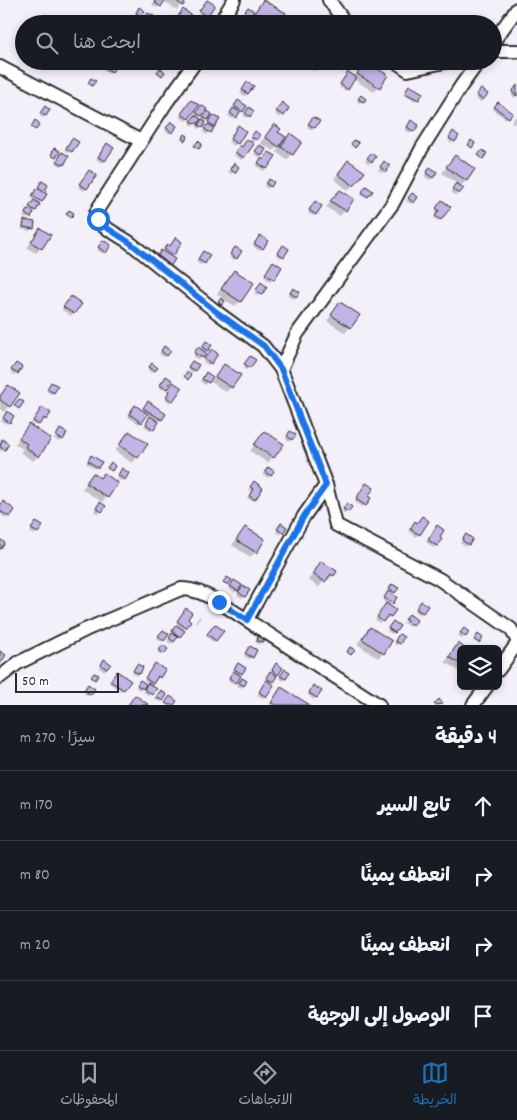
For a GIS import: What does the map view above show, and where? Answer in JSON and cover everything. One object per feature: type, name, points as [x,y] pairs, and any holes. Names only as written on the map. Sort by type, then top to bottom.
[{"type":"street","points":[[225,15],[234,0]]},
{"type":"street","points":[[329,0],[340,15]]},
{"type":"street","points":[[502,30],[517,9]]},
{"type":"street","points":[[502,51],[517,51]]},
{"type":"street","points":[[0,67],[141,141]]},
{"type":"street","points":[[190,70],[141,141],[96,213],[98,219],[104,226],[129,242],[218,313],[264,346],[281,369],[326,485],[336,526],[439,579],[510,629],[517,640]]},
{"type":"street","points":[[281,369],[297,334],[393,203],[422,148],[473,70]]},
{"type":"street","points":[[247,620],[304,516],[326,485]]},
{"type":"street","points":[[0,676],[18,663],[85,630],[181,589],[200,592],[379,705]]},
{"type":"street","points":[[502,665],[517,644]]},
{"type":"street","points":[[473,705],[484,690]]},
{"type":"building","points":[[155,0],[165,0],[161,7],[154,2]]},
{"type":"building","points":[[175,0],[187,0],[183,6]]},
{"type":"building","points":[[207,0],[215,5],[208,15],[204,15],[199,11]]},
{"type":"building","points":[[263,0],[286,13],[285,15],[253,15]]},
{"type":"building","points":[[139,7],[145,11],[142,15],[136,13]]},
{"type":"building","points":[[248,7],[254,11],[252,15],[242,15]]},
{"type":"building","points":[[183,9],[191,15],[179,15]]},
{"type":"building","points":[[162,70],[165,72],[162,76],[157,72]]},
{"type":"building","points":[[359,70],[380,70],[388,75],[380,88],[357,74]]},
{"type":"building","points":[[348,72],[356,77],[348,90],[340,84]]},
{"type":"building","points":[[91,78],[96,81],[92,86],[88,83]]},
{"type":"building","points":[[247,82],[254,86],[248,94],[242,90]]},
{"type":"building","points":[[409,85],[423,93],[419,100],[405,93]]},
{"type":"building","points":[[517,85],[517,96],[512,92]]},
{"type":"building","points":[[481,89],[488,94],[483,100],[476,95]]},
{"type":"building","points":[[361,95],[366,99],[364,102],[358,99]]},
{"type":"building","points":[[191,100],[199,105],[189,119],[181,114]]},
{"type":"building","points":[[238,100],[247,106],[243,112],[234,106]]},
{"type":"building","points":[[282,102],[289,108],[284,116],[276,111]]},
{"type":"building","points":[[498,102],[513,113],[509,118],[494,107]]},
{"type":"building","points":[[201,105],[207,109],[202,116],[196,113]]},
{"type":"building","points":[[45,106],[50,110],[46,116],[40,113]]},
{"type":"building","points":[[249,107],[254,111],[250,117],[245,113]]},
{"type":"building","points":[[233,108],[240,112],[236,118],[230,113]]},
{"type":"building","points":[[208,111],[212,114],[208,120],[203,117]]},
{"type":"building","points":[[195,115],[201,119],[197,124],[191,121]]},
{"type":"building","points":[[213,115],[220,119],[215,127],[208,122]]},
{"type":"building","points":[[313,117],[320,121],[315,128],[308,124]]},
{"type":"building","points":[[202,119],[206,122],[203,128],[198,125]]},
{"type":"building","points":[[35,120],[40,124],[36,130],[31,127]]},
{"type":"building","points":[[411,120],[419,125],[414,132],[407,127]]},
{"type":"building","points":[[171,121],[177,126],[173,133],[166,128]]},
{"type":"building","points":[[208,124],[214,128],[211,133],[204,129]]},
{"type":"building","points":[[274,124],[281,129],[278,132],[286,137],[279,147],[265,137]]},
{"type":"building","points":[[238,125],[246,131],[238,144],[230,139]]},
{"type":"building","points":[[255,131],[260,135],[257,140],[251,137]]},
{"type":"building","points":[[453,131],[459,136],[455,142],[449,138]]},
{"type":"building","points":[[290,133],[302,142],[293,155],[281,147]]},
{"type":"building","points":[[185,134],[188,136],[185,141],[182,139]]},
{"type":"building","points":[[72,138],[79,142],[72,152],[66,148]]},
{"type":"building","points":[[247,139],[254,144],[244,158],[235,152],[240,145],[242,147]]},
{"type":"building","points":[[354,140],[359,143],[355,148],[351,144]]},
{"type":"building","points":[[471,140],[475,143],[472,148],[468,145]]},
{"type":"building","points":[[198,141],[202,144],[199,149],[194,146]]},
{"type":"building","points":[[107,143],[114,148],[105,161],[98,157]]},
{"type":"building","points":[[260,145],[266,149],[262,156],[255,151]]},
{"type":"building","points":[[54,148],[60,151],[56,158],[51,155]]},
{"type":"building","points":[[482,150],[487,153],[483,159],[478,155]]},
{"type":"building","points":[[62,152],[69,156],[64,165],[57,161]]},
{"type":"building","points":[[269,152],[276,156],[267,169],[258,163]]},
{"type":"building","points":[[371,153],[376,157],[372,162],[367,158]]},
{"type":"building","points":[[455,155],[475,169],[467,181],[446,167]]},
{"type":"building","points":[[348,160],[365,172],[354,186],[338,174]]},
{"type":"building","points":[[384,161],[390,166],[386,172],[380,167]]},
{"type":"building","points":[[234,163],[239,167],[235,173],[230,169]]},
{"type":"building","points":[[430,167],[437,172],[433,178],[426,173]]},
{"type":"building","points":[[89,170],[97,175],[87,189],[79,184]]},
{"type":"building","points":[[269,179],[274,182],[271,187],[266,184]]},
{"type":"building","points":[[42,181],[48,185],[45,191],[38,187]]},
{"type":"building","points":[[456,183],[464,188],[459,194],[452,189]]},
{"type":"building","points":[[366,186],[373,191],[368,197],[362,192]]},
{"type":"building","points":[[37,188],[47,194],[42,202],[32,196]]},
{"type":"building","points":[[340,190],[354,199],[346,211],[330,201]]},
{"type":"building","points":[[412,193],[418,197],[414,203],[408,198]]},
{"type":"building","points":[[34,200],[40,204],[36,211],[29,207]]},
{"type":"building","points":[[442,200],[451,207],[441,220],[435,216],[439,210],[436,208]]},
{"type":"building","points":[[315,201],[322,206],[316,215],[309,210]]},
{"type":"building","points":[[27,209],[34,212],[31,218],[25,214]]},
{"type":"building","points":[[69,210],[74,213],[71,218],[66,214]]},
{"type":"building","points":[[24,220],[35,222],[34,229],[23,227]]},
{"type":"building","points":[[40,228],[51,235],[42,249],[31,242]]},
{"type":"building","points":[[260,235],[268,241],[263,249],[254,244]]},
{"type":"building","points":[[176,237],[182,242],[174,255],[164,249],[167,244],[170,246]]},
{"type":"building","points":[[103,240],[111,245],[106,253],[98,247]]},
{"type":"building","points":[[283,245],[289,249],[284,257],[278,253]]},
{"type":"building","points":[[235,247],[242,251],[237,259],[230,254]]},
{"type":"building","points":[[161,250],[175,259],[170,267],[156,258]]},
{"type":"building","points":[[203,251],[210,255],[205,264],[198,259]]},
{"type":"building","points":[[273,261],[282,267],[274,280],[265,274]]},
{"type":"building","points":[[234,270],[254,283],[241,302],[221,289]]},
{"type":"building","points":[[261,282],[267,287],[262,295],[256,290]]},
{"type":"building","points":[[293,288],[300,292],[296,297],[290,293]]},
{"type":"building","points":[[71,296],[82,304],[74,314],[63,307]]},
{"type":"building","points":[[221,298],[225,301],[222,305],[218,302]]},
{"type":"building","points":[[340,302],[360,315],[351,328],[331,315]]},
{"type":"building","points":[[206,341],[212,345],[208,351],[202,347]]},
{"type":"building","points":[[164,346],[171,351],[167,356],[161,351]]},
{"type":"building","points":[[198,347],[206,353],[203,358],[194,353]]},
{"type":"building","points":[[212,349],[218,354],[211,364],[204,359]]},
{"type":"building","points":[[250,356],[256,360],[250,368],[244,364]]},
{"type":"building","points":[[192,361],[199,365],[195,371],[188,367]]},
{"type":"building","points":[[16,363],[22,367],[18,374],[11,370]]},
{"type":"building","points":[[152,363],[158,368],[155,371],[149,367]]},
{"type":"building","points":[[224,364],[241,375],[232,388],[215,377]]},
{"type":"building","points":[[187,372],[191,375],[188,380],[184,376]]},
{"type":"building","points":[[206,372],[213,377],[209,383],[202,379]]},
{"type":"building","points":[[166,376],[172,380],[166,389],[160,385]]},
{"type":"building","points":[[51,382],[58,386],[54,393],[47,389]]},
{"type":"building","points":[[173,382],[182,388],[173,401],[166,397],[170,391],[168,389]]},
{"type":"building","points":[[8,385],[20,393],[10,407],[0,400],[0,396]]},
{"type":"building","points":[[19,399],[24,402],[19,409],[14,405]]},
{"type":"building","points":[[148,401],[166,414],[162,420],[143,408]]},
{"type":"building","points":[[135,405],[148,414],[142,423],[129,414]]},
{"type":"building","points":[[42,407],[51,413],[39,425],[33,421]]},
{"type":"building","points":[[7,411],[14,416],[10,423],[3,418]]},
{"type":"building","points":[[150,416],[159,422],[154,430],[146,424]]},
{"type":"building","points":[[29,424],[51,439],[39,457],[25,447],[27,444],[19,438]]},
{"type":"building","points":[[60,429],[67,433],[63,440],[56,436]]},
{"type":"building","points":[[129,431],[148,444],[138,458],[119,445]]},
{"type":"building","points":[[264,431],[284,444],[274,458],[254,445]]},
{"type":"building","points":[[290,431],[296,435],[292,440],[287,436]]},
{"type":"building","points":[[2,439],[9,444],[5,450],[0,447]]},
{"type":"building","points":[[91,455],[102,462],[98,468],[88,461]]},
{"type":"building","points":[[111,462],[115,466],[112,471],[107,468]]},
{"type":"building","points":[[268,467],[274,471],[271,476],[265,472]]},
{"type":"building","points":[[122,468],[129,473],[125,480],[118,475]]},
{"type":"building","points":[[93,473],[100,478],[104,473],[118,483],[108,498],[86,483]]},
{"type":"building","points":[[254,481],[263,488],[255,500],[249,496],[253,489],[250,487]]},
{"type":"building","points":[[366,483],[374,488],[368,496],[371,498],[366,506],[356,499]]},
{"type":"building","points":[[3,501],[15,510],[10,517],[0,511]]},
{"type":"building","points":[[100,502],[106,506],[102,512],[96,508]]},
{"type":"building","points":[[347,503],[352,507],[348,512],[343,509]]},
{"type":"building","points":[[422,516],[429,521],[420,535],[410,529],[415,521],[417,523]]},
{"type":"building","points":[[36,522],[43,526],[38,533],[31,529]]},
{"type":"building","points":[[281,523],[287,527],[283,533],[277,529]]},
{"type":"building","points":[[437,525],[444,530],[440,537],[442,539],[437,546],[428,540]]},
{"type":"building","points":[[245,527],[265,539],[257,553],[236,540]]},
{"type":"building","points":[[466,534],[473,539],[469,545],[462,540]]},
{"type":"building","points":[[0,539],[5,543],[1,549],[0,549]]},
{"type":"building","points":[[321,561],[337,571],[334,576],[331,574],[325,582],[313,574]]},
{"type":"building","points":[[227,577],[232,580],[228,585],[223,582]]},
{"type":"building","points":[[234,580],[242,585],[238,591],[230,586]]},
{"type":"building","points":[[392,584],[399,588],[395,593],[389,589]]},
{"type":"building","points":[[243,586],[250,590],[245,597],[238,592]]},
{"type":"building","points":[[388,591],[397,597],[393,604],[384,598]]},
{"type":"building","points":[[421,601],[428,606],[423,613],[416,609]]},
{"type":"building","points":[[386,603],[396,610],[391,617],[388,615],[383,622],[377,617]]},
{"type":"building","points":[[186,608],[192,613],[188,619],[191,622],[186,628],[177,621]]},
{"type":"building","points":[[409,614],[417,620],[413,626],[405,620]]},
{"type":"building","points":[[393,621],[400,626],[395,633],[388,628]]},
{"type":"building","points":[[215,624],[224,631],[216,641],[207,634]]},
{"type":"building","points":[[176,625],[185,631],[180,637],[172,631]]},
{"type":"building","points":[[370,627],[392,641],[384,654],[362,639]]},
{"type":"building","points":[[464,628],[469,632],[466,637],[460,633]]},
{"type":"building","points":[[163,630],[169,634],[164,641],[158,636]]},
{"type":"building","points":[[172,633],[178,637],[174,642],[169,638]]},
{"type":"building","points":[[399,634],[404,637],[400,644],[395,641]]},
{"type":"building","points":[[478,634],[483,638],[479,643],[474,640]]},
{"type":"building","points":[[258,635],[264,636],[263,642],[257,641]]},
{"type":"building","points":[[458,643],[461,645],[457,645],[457,662],[449,657]]},
{"type":"building","points":[[163,645],[168,649],[164,654],[159,650]]},
{"type":"building","points":[[250,646],[257,650],[253,658],[245,653]]},
{"type":"building","points":[[350,647],[355,650],[351,655],[347,652]]},
{"type":"building","points":[[0,651],[6,655],[0,664]]},
{"type":"building","points":[[104,659],[111,664],[107,669],[101,665]]},
{"type":"building","points":[[155,663],[165,670],[153,684],[145,678]]},
{"type":"building","points":[[238,663],[246,668],[242,674],[234,669]]},
{"type":"building","points":[[276,663],[283,668],[278,675],[272,670]]},
{"type":"building","points":[[137,664],[143,667],[140,674],[133,671]]},
{"type":"building","points":[[285,669],[290,672],[286,679],[280,676]]},
{"type":"building","points":[[117,671],[131,681],[124,690],[110,681]]},
{"type":"building","points":[[233,671],[241,676],[237,683],[229,678]]},
{"type":"building","points":[[270,671],[277,676],[273,682],[266,678]]},
{"type":"building","points":[[94,673],[99,675],[95,680],[91,677]]},
{"type":"building","points":[[242,678],[247,681],[244,686],[239,683]]},
{"type":"building","points":[[140,680],[146,684],[143,689],[137,685]]},
{"type":"building","points":[[266,680],[274,685],[266,697],[259,692]]},
{"type":"building","points":[[148,683],[157,689],[153,695],[144,689]]},
{"type":"building","points":[[88,684],[95,689],[91,695],[84,690]]},
{"type":"building","points":[[313,685],[322,691],[317,698],[309,693]]},
{"type":"building","points":[[281,687],[310,705],[275,705],[271,703]]},
{"type":"building","points":[[161,690],[167,695],[163,701],[156,697]]},
{"type":"building","points":[[135,695],[149,705],[128,705]]},
{"type":"building","points":[[170,696],[177,701],[174,705],[165,703]]},
{"type":"building","points":[[439,699],[443,704],[435,705],[434,704]]},
{"type":"route","points":[[98,219],[104,226],[129,242],[218,313],[264,346],[281,369],[326,485],[304,516],[247,620],[219,602]]}]
